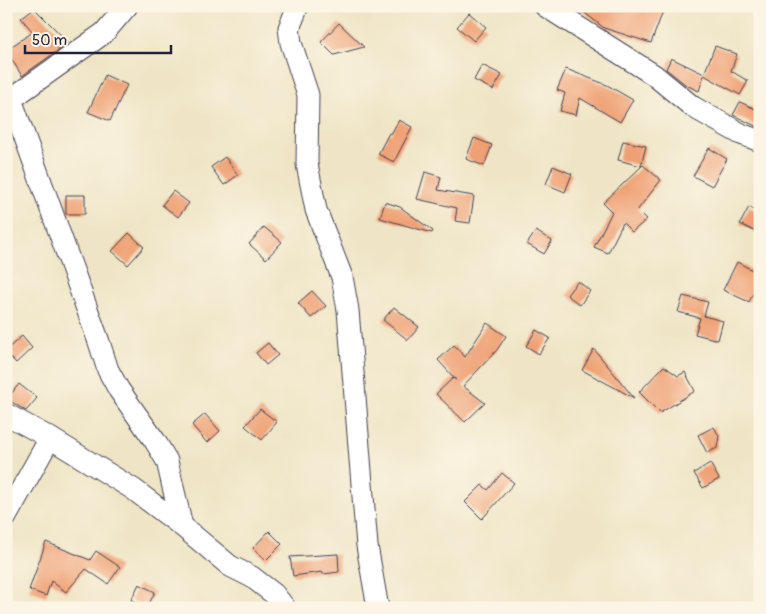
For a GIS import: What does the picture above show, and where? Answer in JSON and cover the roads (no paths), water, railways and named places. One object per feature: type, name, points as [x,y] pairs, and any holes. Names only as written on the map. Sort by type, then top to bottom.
[{"type":"street","points":[[127,6],[104,33],[9,99],[108,370],[118,390],[167,461],[182,526]]},
{"type":"street","points":[[296,6],[296,11],[289,28],[308,95],[307,164],[316,210],[342,277],[348,310],[367,546],[378,608]]},
{"type":"street","points":[[545,6],[654,75],[693,107],[741,134],[760,141]]},
{"type":"street","points":[[6,414],[50,438],[133,489],[230,566],[252,577],[274,594],[285,608]]},
{"type":"street","points":[[6,517],[50,438]]}]
